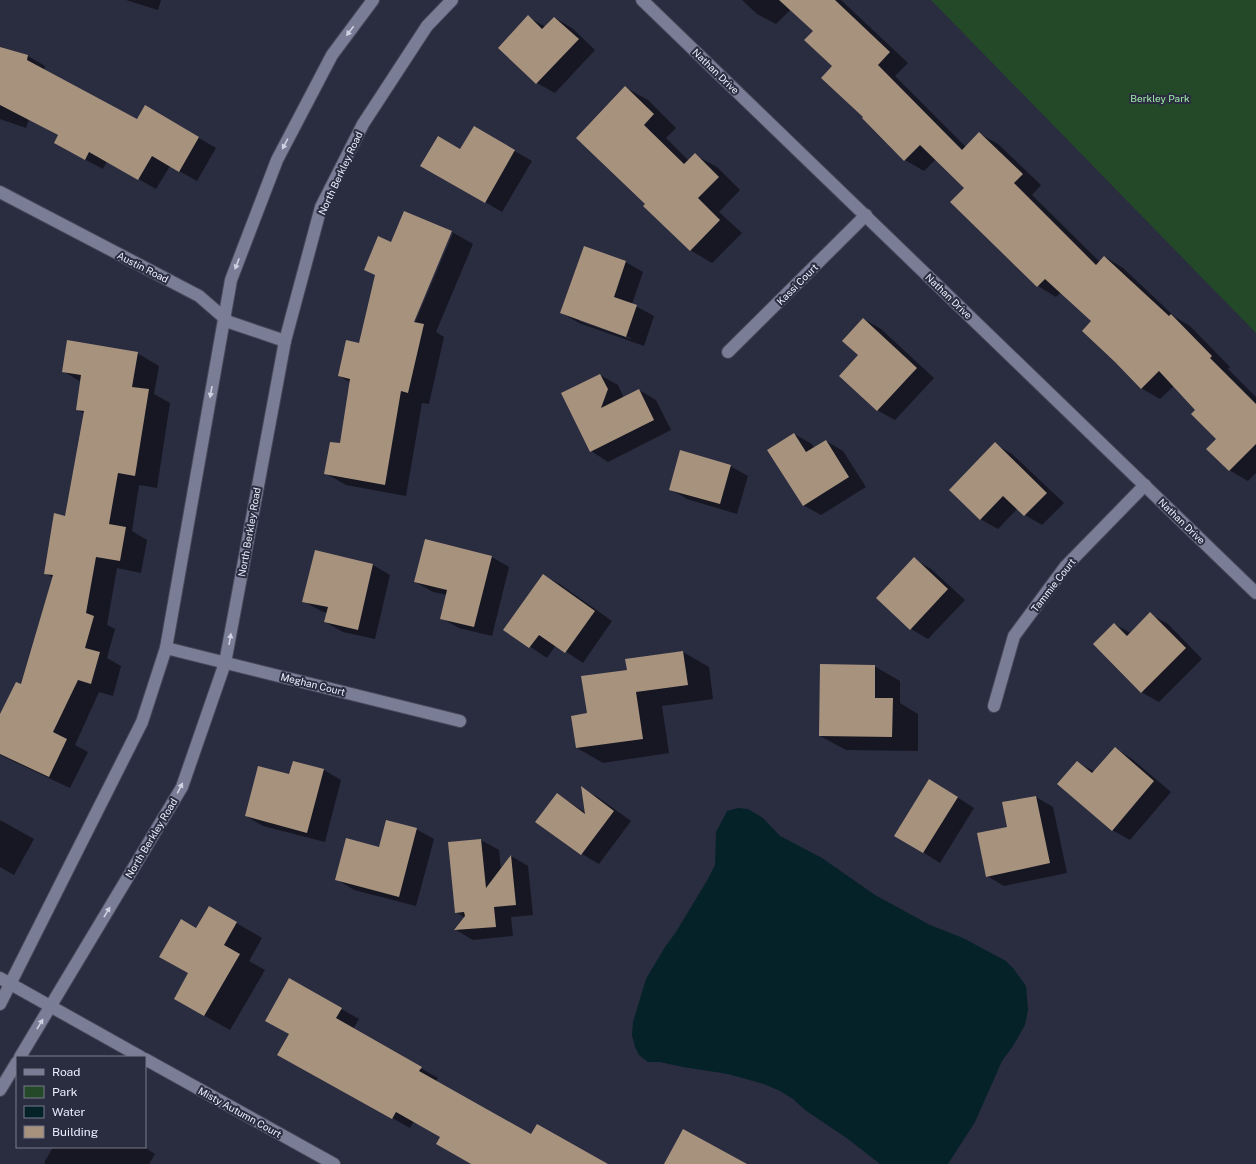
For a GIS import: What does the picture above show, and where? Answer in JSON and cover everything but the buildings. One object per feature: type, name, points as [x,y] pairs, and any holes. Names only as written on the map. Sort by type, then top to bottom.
[{"type":"street","points":[[0,1004],[142,722],[166,648],[231,280],[276,160],[332,55],[373,0]]},
{"type":"street","name":"North Berkley Road","points":[[21,1056],[182,786],[225,663],[285,341],[321,207],[363,124],[427,26],[452,0]]},
{"type":"street","name":"Nathan Drive","points":[[642,0],[1256,593]]},
{"type":"street","name":"Austin Road","points":[[0,192],[199,296],[229,322],[285,341]]},
{"type":"street","name":"Kassi Court","points":[[728,352],[866,215]]},
{"type":"street","name":"Tammie Court","points":[[994,706],[1014,636],[1065,567],[1145,485]]},
{"type":"street","name":"Meghan Court","points":[[166,648],[460,721]]},
{"type":"street","points":[[0,978],[139,1056]]},
{"type":"street","name":"Misty Autumn Court","points":[[146,1060],[334,1164]]},
{"type":"street","points":[[0,1090],[16,1064]]},
{"type":"green space","name":"Berkley Park","points":[[931,0],[1256,0],[1256,333]]},
{"type":"water","points":[[738,808],[748,809],[763,818],[780,836],[822,858],[875,895],[930,925],[963,938],[1006,961],[1026,986],[1028,1010],[1025,1025],[1002,1061],[975,1122],[948,1164],[880,1164],[848,1139],[780,1091],[764,1084],[728,1074],[660,1062],[648,1062],[639,1055],[632,1035],[633,1022],[646,979],[665,947],[676,932],[715,865],[716,832],[727,811]]}]
